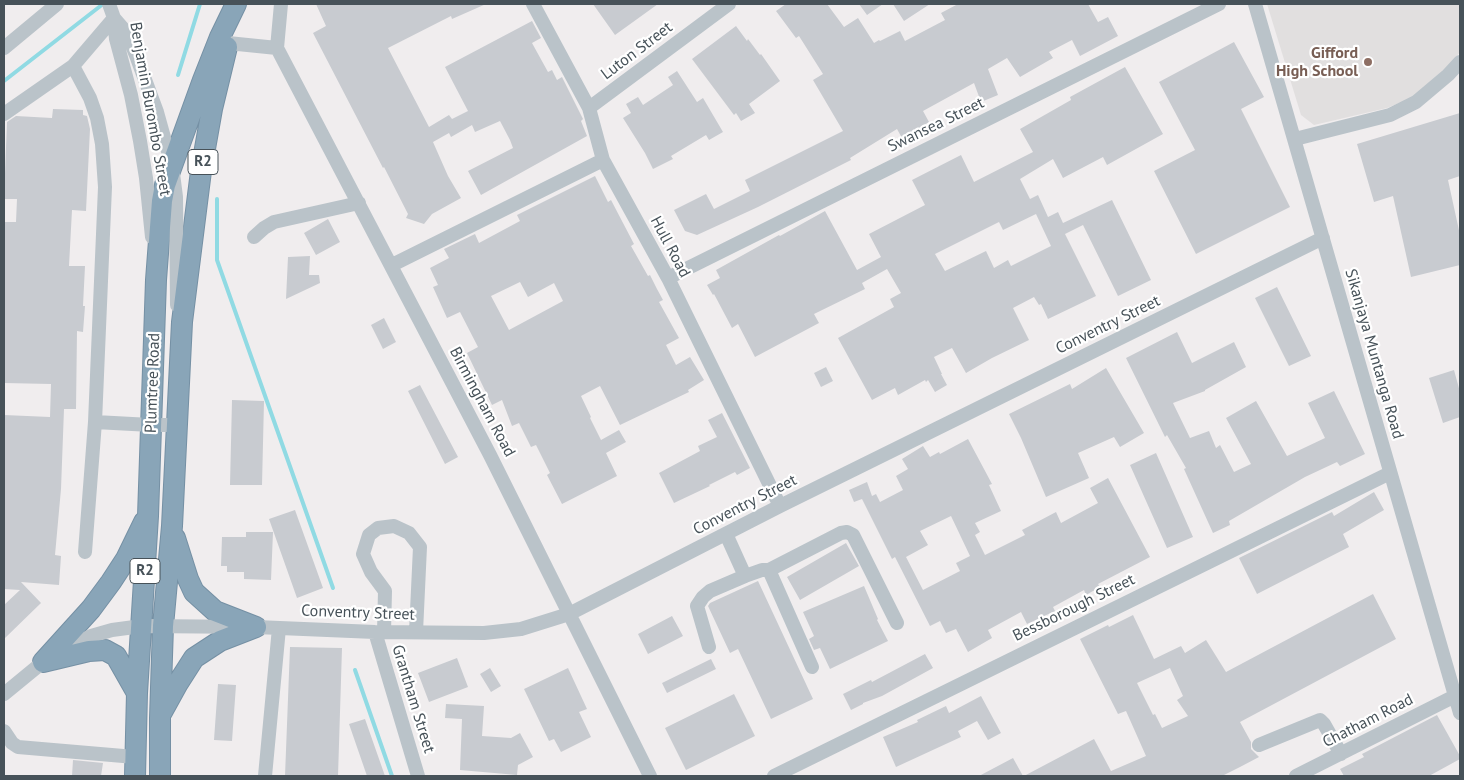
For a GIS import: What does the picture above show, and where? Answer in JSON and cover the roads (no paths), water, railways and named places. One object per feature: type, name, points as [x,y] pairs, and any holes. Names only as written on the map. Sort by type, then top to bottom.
[{"type":"highway","name":"Plumtree Road","points":[[160,776],[160,718],[164,626],[172,526],[182,322],[201,171],[212,109],[237,4]]},
{"type":"highway","name":"Plumtree Road","points":[[135,767],[137,693],[152,425],[156,280],[162,201],[165,185],[203,80],[220,37],[237,4]]},
{"type":"highway","points":[[43,662],[91,609],[111,582],[126,559],[148,516]]},
{"type":"highway","points":[[172,526],[188,579],[194,592],[215,611],[256,627]]},
{"type":"highway","points":[[160,718],[178,683],[194,658],[220,641],[256,627]]},
{"type":"highway","points":[[43,662],[89,650],[106,650],[116,656],[137,693]]},
{"type":"street","points":[[4,48],[57,4]]},
{"type":"street","points":[[228,44],[277,48],[281,4]]},
{"type":"street","name":"Hull Road","points":[[533,4],[589,108],[603,160],[668,278],[780,506]]},
{"type":"street","name":"Luton Street","points":[[589,108],[729,4]]},
{"type":"street","name":"Swansea Street","points":[[668,278],[1219,4]]},
{"type":"street","name":"Sikanjaya Muntanga Road","points":[[1255,4],[1460,713]]},
{"type":"street","points":[[4,114],[73,66],[112,12]]},
{"type":"street","name":"Benjamin Burombo Street","points":[[112,12],[127,34],[137,58],[159,120],[172,166],[176,197],[176,301],[182,322]]},
{"type":"street","name":"Benjamin Burombo Street","points":[[112,12],[146,178],[156,280]]},
{"type":"street","name":"Birmingham Road","points":[[277,48],[490,454],[650,776]]},
{"type":"street","points":[[1295,139],[1390,116],[1416,102],[1448,75],[1460,62]]},
{"type":"street","points":[[73,66],[90,98],[97,118],[102,144],[105,187],[96,422],[85,552]]},
{"type":"street","points":[[392,265],[603,160]]},
{"type":"street","points":[[254,237],[274,222],[359,203]]},
{"type":"street","name":"Conventry Street","points":[[4,694],[43,662],[68,647],[91,636],[112,630],[142,626],[164,626],[484,633],[521,629],[568,614],[780,506],[1323,238]]},
{"type":"street","points":[[96,422],[176,425]]},
{"type":"street","name":"Bessborough Street","points":[[774,776],[1390,473]]},
{"type":"street","name":"Grantham Street","points":[[416,632],[420,547],[409,533],[394,526],[378,528],[369,536],[363,554],[371,572],[384,591],[380,632],[418,776]]},
{"type":"street","points":[[709,647],[697,606],[710,591],[745,576],[762,570],[769,570],[841,533],[847,532],[852,535],[897,623]]},
{"type":"street","points":[[726,534],[745,576]]},
{"type":"street","points":[[769,570],[812,667]]},
{"type":"street","points":[[265,776],[279,628]]},
{"type":"street","name":"Chatham Road","points":[[1296,776],[1455,696]]},
{"type":"street","points":[[1259,745],[1320,720],[1341,754]]},
{"type":"street","points":[[4,732],[12,743],[18,747],[135,767]]},
{"type":"waterway","points":[[4,81],[103,4]]},
{"type":"waterway","points":[[178,75],[200,4]]},
{"type":"waterway","points":[[217,199],[217,260],[333,588]]},
{"type":"waterway","points":[[355,670],[392,776]]},
{"type":"place","name":"Gifford High School","points":[[1368,62]]}]
